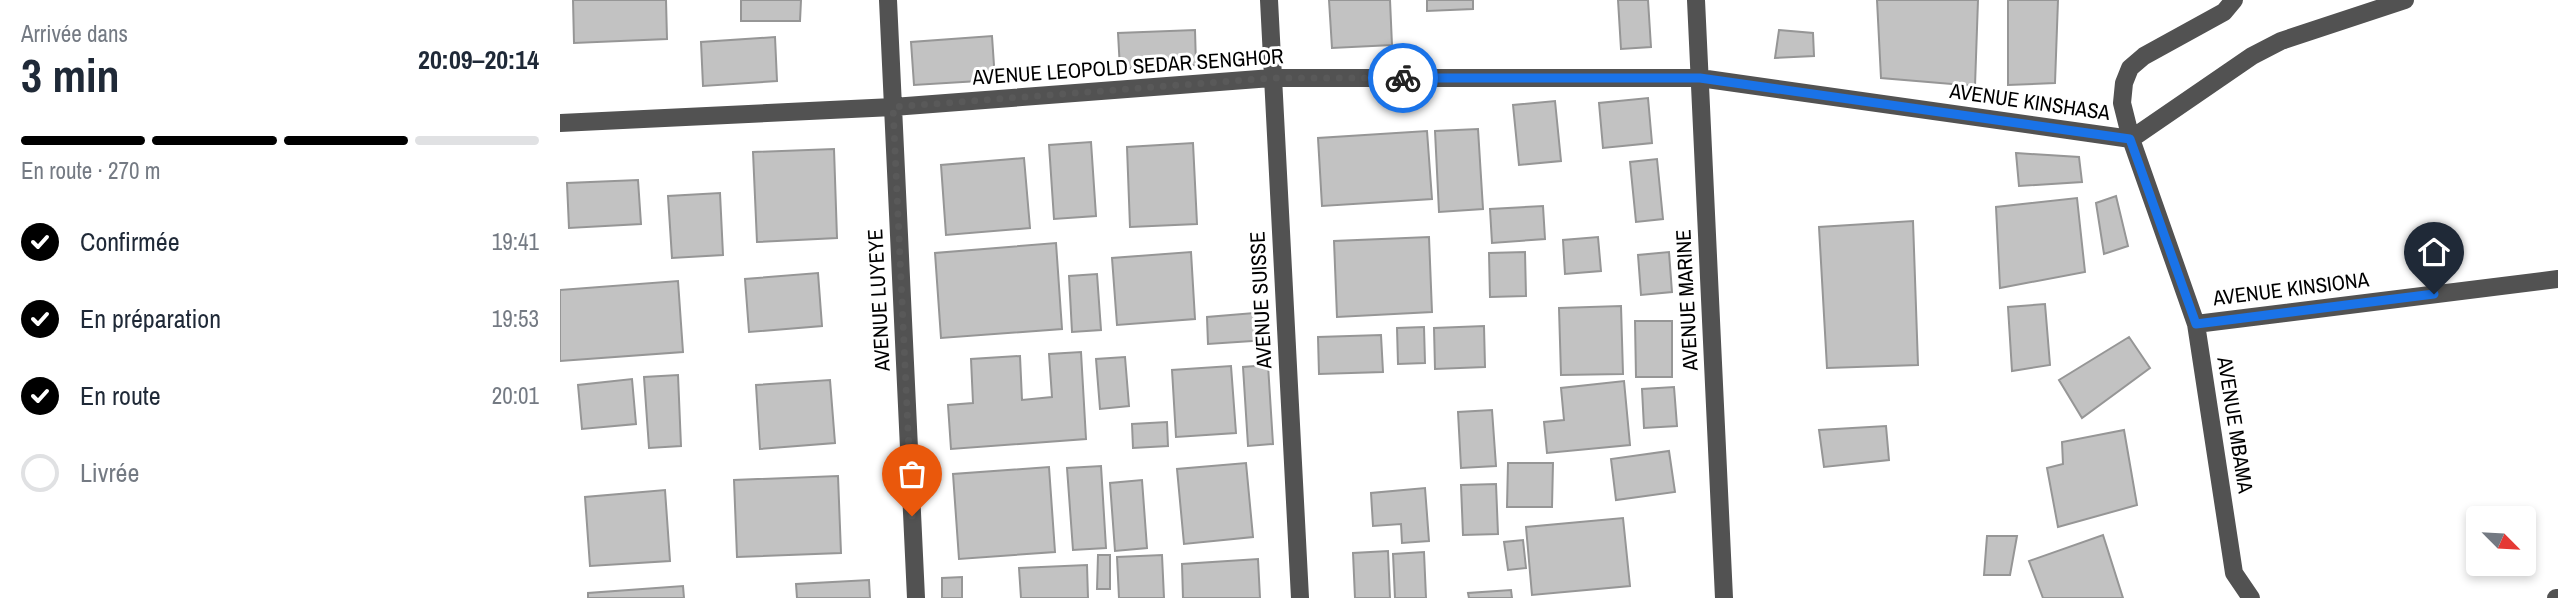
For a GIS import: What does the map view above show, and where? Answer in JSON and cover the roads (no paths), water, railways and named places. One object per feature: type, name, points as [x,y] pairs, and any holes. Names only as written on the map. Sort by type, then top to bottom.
[{"type":"street","name":"AVENUE LUYEYE","points":[[888,0],[916,598]]},
{"type":"street","name":"AVENUE SUISSE","points":[[1269,0],[1300,598]]},
{"type":"street","name":"AVENUE MARINE","points":[[1696,0],[1724,598]]},
{"type":"street","name":"AVENUE MBAMA","points":[[2234,0],[2224,12],[2144,56],[2130,68],[2124,83],[2122,103],[2130,139],[2196,324],[2234,573],[2251,598]]},
{"type":"street","name":"AVENUE KINSHASA","points":[[1700,78],[2130,139],[2252,56],[2281,41],[2405,0]]},
{"type":"street","name":"AVENUE LEOPOLD SEDAR SENGHOR","points":[[560,122],[893,107],[1272,78],[1700,78]]},
{"type":"street","name":"AVENUE KINSIONA","points":[[2196,324],[2558,279]]}]
